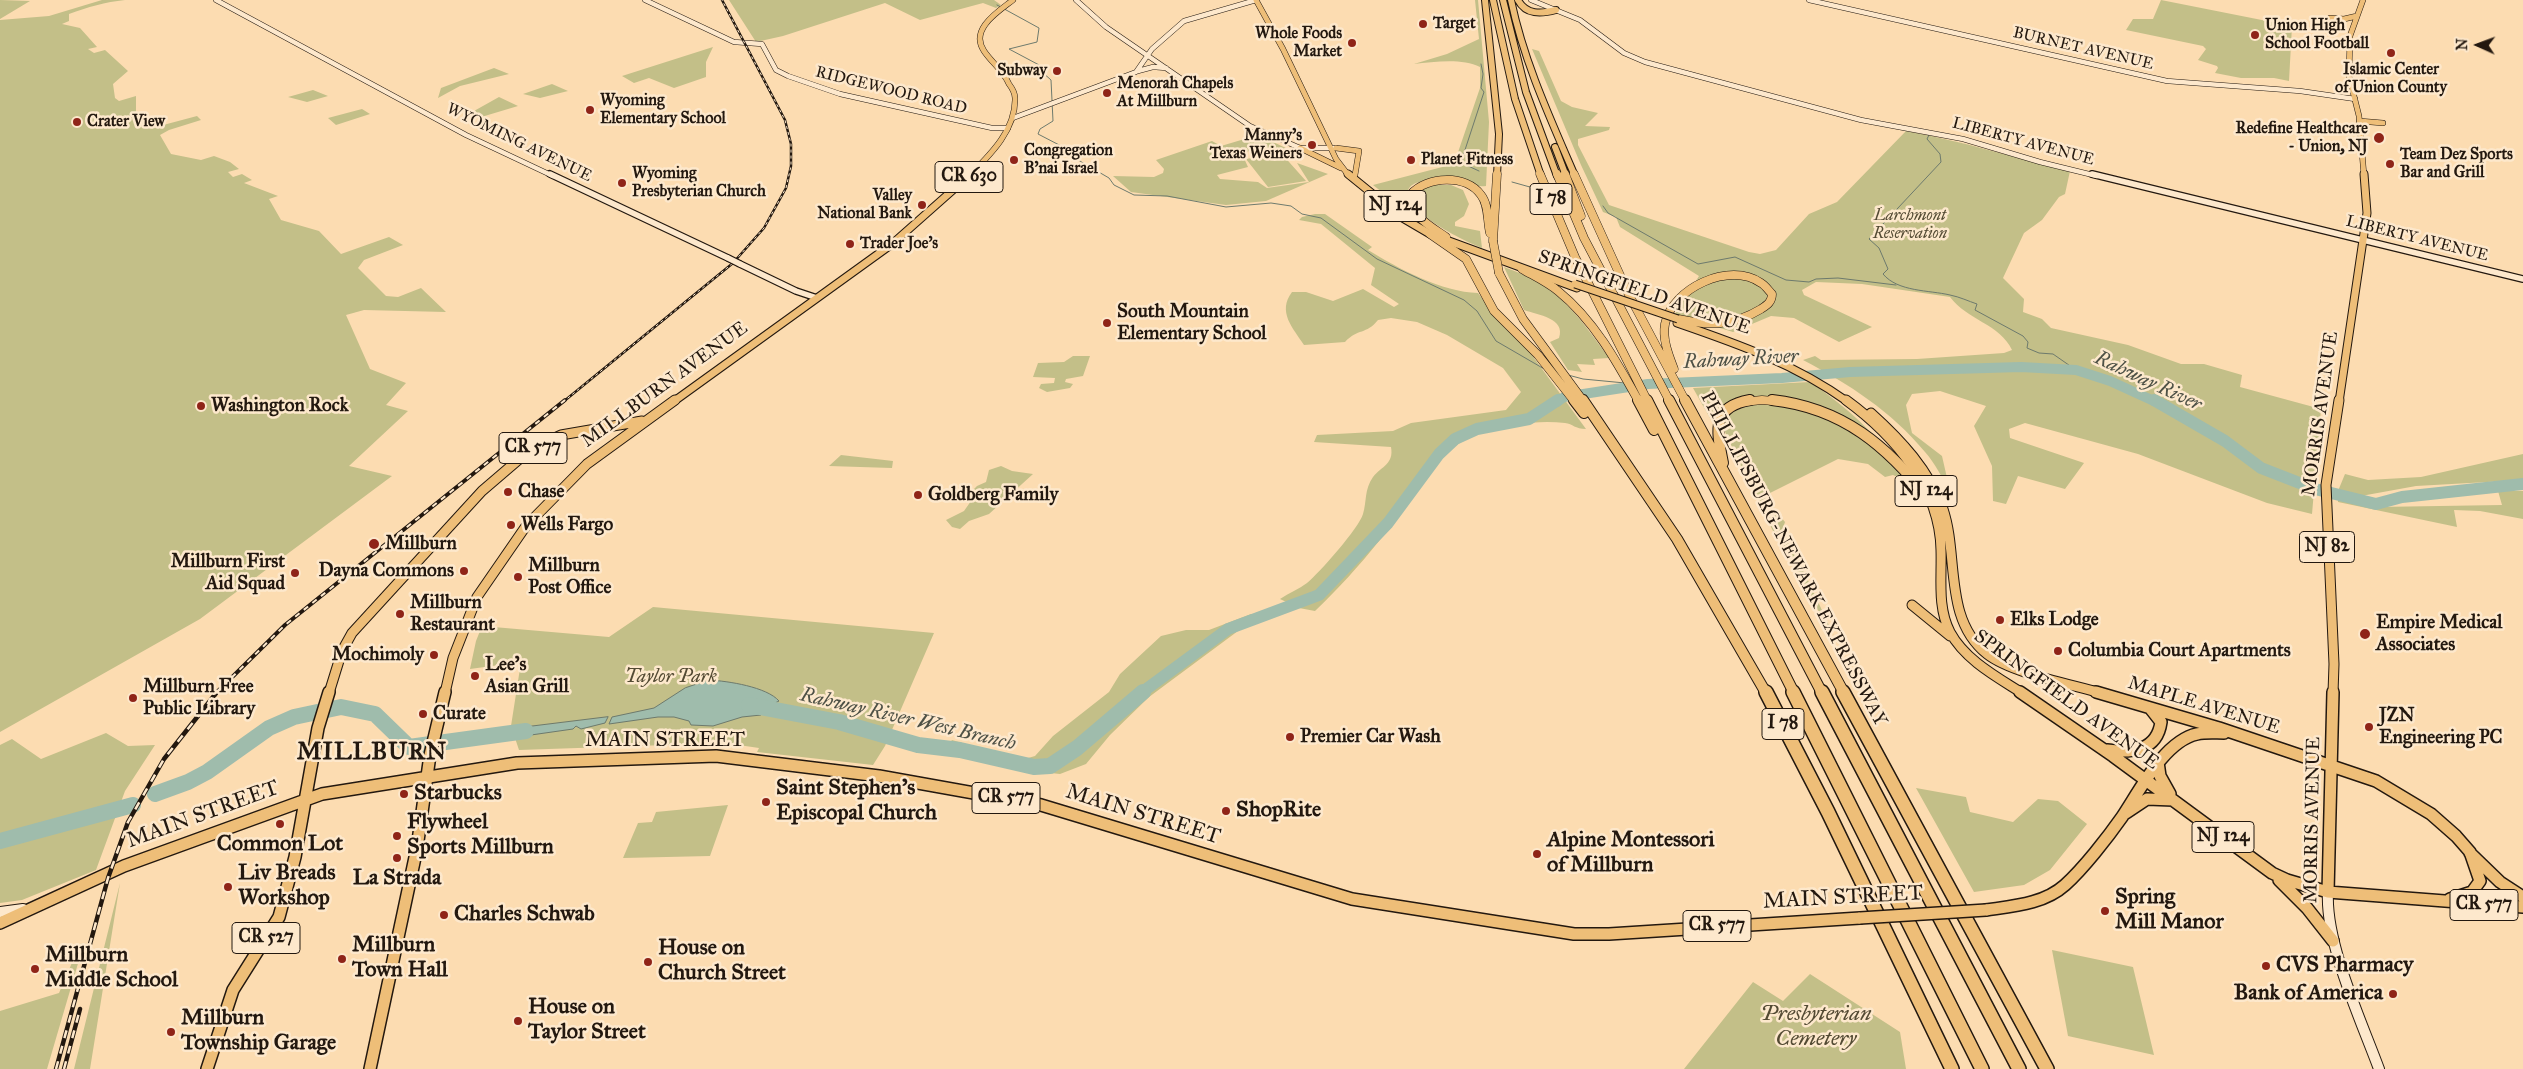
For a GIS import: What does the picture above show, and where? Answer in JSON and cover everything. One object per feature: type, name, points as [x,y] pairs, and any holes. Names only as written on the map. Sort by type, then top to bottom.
[{"type":"highway","name":"I 78","points":[[1485,0],[1498,115],[1498,154],[1493,241],[1499,273],[1519,310],[1560,368],[1577,398],[1634,472],[1695,567],[1764,687],[1834,825],[1952,1069]]},
{"type":"highway","name":"I 78","points":[[1493,0],[1512,84],[1544,183],[1575,257],[1633,373],[1637,390],[1693,492],[1982,1069]]},
{"type":"highway","name":"PHILLIPSBURG-NEWARK EXPRESSWAY","points":[[1503,0],[1515,57],[1534,116],[1568,203],[1654,373],[2019,1069]]},
{"type":"highway","name":"PHILLIPSBURG-NEWARK EXPRESSWAY","points":[[1511,0],[1525,56],[1541,99],[1611,257],[1679,389],[2047,1069]]},
{"type":"highway","points":[[1518,0],[1521,7],[1531,12],[1546,13],[1556,10]]},
{"type":"highway","points":[[1496,15],[1494,24],[1500,94],[1498,115]]},
{"type":"highway","points":[[1541,99],[1545,119],[1594,255]]},
{"type":"highway","points":[[1446,237],[1427,223],[1414,209],[1411,194],[1421,185],[1450,182],[1467,185],[1478,191],[1484,201],[1486,222],[1493,241]]},
{"type":"highway","points":[[1430,234],[1466,259],[1494,311],[1577,398]]},
{"type":"highway","points":[[1522,269],[1549,285],[1573,306],[1637,390]]},
{"type":"highway","points":[[1673,375],[1665,326],[1671,308],[1686,292],[1711,279],[1732,276],[1760,283],[1772,294],[1771,302],[1766,306],[1727,324],[1709,326],[1678,321]]},
{"type":"highway","points":[[1724,472],[1717,432],[1718,422],[1722,413],[1732,405],[1744,401],[1783,401],[1832,415],[1866,433],[1896,459],[1930,500]]},
{"type":"main road","name":"MILLBURN AVENUE","points":[[370,1069],[417,848],[426,776],[434,737],[453,658],[477,597],[526,526],[587,464],[892,244],[958,188],[992,153],[1008,128],[1016,106],[1012,86],[1002,70],[983,50],[979,41],[984,24],[1013,0]]},
{"type":"main road","name":"SPRINGFIELD AVENUE","points":[[1256,0],[1278,38],[1342,168],[1396,213],[1430,234],[1522,269],[1774,354],[1805,369],[1826,384],[1891,440],[1915,471],[1930,500],[1941,539],[1942,609],[1946,625],[1952,637],[1980,664],[2146,779],[2272,873],[2328,892]]},
{"type":"main road","name":"MORRIS AVENUE","points":[[2328,892],[2334,664],[2325,499],[2367,201],[2359,122],[2349,76],[2350,36],[2363,0]]},
{"type":"main road","points":[[2330,18],[2345,19],[2357,16]]},
{"type":"main road","points":[[2359,122],[2368,120],[2383,123]]},
{"type":"main road","points":[[1300,148],[1342,168]]},
{"type":"main road","points":[[1333,148],[1353,148],[1358,151],[1354,175]]},
{"type":"main road","name":"SPRINGFIELD AVENUE","points":[[1333,148],[1347,169],[1403,213],[1446,237],[1576,286]]},
{"type":"main road","name":"SPRINGFIELD AVENUE","points":[[1678,321],[1794,368],[1826,384],[1860,404],[1890,430],[1911,453],[1929,479],[1943,508],[1949,530],[1957,601]]},
{"type":"main road","name":"CR 577","points":[[304,799],[321,717],[342,651],[352,633],[482,491],[531,449],[545,441],[566,434],[636,423],[656,414]]},
{"type":"main road","points":[[587,464],[620,434],[616,430],[606,429]]},
{"type":"main road","name":"MAPLE AVENUE","points":[[1957,601],[1960,620],[1968,635],[1982,650],[1997,661],[2331,764],[2376,781],[2404,796],[2431,814],[2456,836],[2470,852],[2480,881],[2472,892],[2444,900]]},
{"type":"main road","points":[[1912,604],[1952,637]]},
{"type":"main road","points":[[2104,749],[2132,752],[2152,743],[2160,732],[2161,722],[2150,707]]},
{"type":"main road","name":"CR 577","points":[[2146,779],[2171,748],[2189,736],[2208,732],[2236,734]]},
{"type":"main road","name":"MAIN STREET","points":[[124,866],[304,799],[426,776],[525,763],[716,756],[879,776],[1040,805],[1352,898],[1574,934],[1609,934],[1986,910],[2029,903],[2048,896],[2065,884],[2123,815],[2129,802],[2146,779]]},
{"type":"main road","points":[[2158,762],[2162,781],[2174,800]]},
{"type":"main road","name":"CR 527","points":[[207,1069],[233,990],[279,917],[283,906],[295,857],[304,799]]},
{"type":"main road","name":"MAIN STREET","points":[[2123,815],[2147,799],[2174,800]]},
{"type":"main road","name":"CR 577","points":[[2470,852],[2500,882],[2523,898]]},
{"type":"main road","points":[[0,923],[124,866]]},
{"type":"main road","name":"NJ 124","points":[[2272,873],[2297,896],[2333,941]]},
{"type":"main road","name":"NJ 124","points":[[2328,892],[2444,900]]},
{"type":"main road","name":"CR 577","points":[[2444,900],[2472,905],[2523,907]]},
{"type":"street","name":"WYOMING AVENUE","points":[[216,0],[466,135],[740,264],[817,298]]},
{"type":"street","name":"RIDGEWOOD ROAD","points":[[645,0],[734,42],[762,44],[776,70],[788,76],[840,94],[987,127],[1008,128]]},
{"type":"street","points":[[1076,0],[1096,19],[1238,119],[1300,148],[1333,148]]},
{"type":"street","points":[[1136,72],[1156,45],[1189,19],[1256,0]]},
{"type":"street","name":"LIBERTY AVENUE","points":[[1531,0],[1583,21],[1624,53],[1644,62],[1861,120],[1962,139],[2040,162],[2523,279]]},
{"type":"street","name":"BURNET AVENUE","points":[[1809,0],[2173,82],[2300,91],[2355,99]]},
{"type":"street","points":[[1134,46],[1156,45]]},
{"type":"street","points":[[1013,118],[1136,72],[1153,67],[1166,68]]},
{"type":"street","name":"MORRIS AVENUE","points":[[2328,892],[2327,908],[2333,941],[2379,1069]]},
{"type":"street","points":[[0,912],[30,908]]},
{"type":"green space","points":[[0,0],[30,1],[0,19]]},
{"type":"green space","points":[[102,0],[125,0],[97,5],[69,14],[69,21],[62,24],[80,28],[97,47],[88,49],[94,53],[105,50],[128,71],[113,84],[115,98],[119,101],[136,96],[136,114],[151,119],[152,128],[197,116],[201,120],[169,130],[160,135],[171,154],[201,160],[214,156],[230,162],[239,169],[228,172],[233,177],[242,174],[252,180],[244,183],[278,196],[269,199],[281,220],[319,231],[341,254],[389,237],[403,245],[364,260],[358,268],[386,296],[398,297],[421,288],[446,312],[364,310],[346,315],[370,369],[406,383],[386,405],[408,411],[349,466],[392,476],[200,619],[0,732],[0,20],[49,16]]},
{"type":"green space","points":[[729,0],[994,0],[1001,5],[996,8],[983,3],[920,20],[885,3],[783,36],[756,42]]},
{"type":"green space","points":[[1475,0],[1478,0],[1489,122],[1486,186],[1431,181],[1419,182],[1410,187],[1406,197],[1410,214],[1373,185],[1454,164],[1480,88],[1480,67],[1465,62],[1414,64],[1447,54],[1479,39]]},
{"type":"green space","points":[[2161,0],[2292,26],[2289,81],[2274,78],[2241,78],[2215,73],[2218,68],[2217,66],[2198,60],[2206,49],[2203,46],[2126,30],[2133,19],[2153,19]]},
{"type":"green space","points":[[713,47],[706,62],[706,77],[674,88],[649,78],[634,83],[622,76]]},
{"type":"green space","name":"Larchmont Reservation","points":[[1532,49],[1539,51],[1561,101],[1572,107],[1598,113],[1585,126],[1610,127],[1609,130],[1578,139],[1578,145],[1609,205],[1749,252],[1760,254],[1776,250],[1809,214],[1837,202],[1906,131],[2070,171],[2065,194],[2059,197],[2042,220],[2024,233],[2003,278],[2024,299],[2023,312],[2042,319],[2051,328],[2128,345],[2181,364],[2204,364],[2242,375],[2240,387],[2321,409],[2312,514],[2267,503],[2138,454],[2025,423],[2009,429],[2010,438],[2084,463],[2065,489],[2018,476],[2006,504],[1993,501],[1992,466],[1974,426],[1986,406],[1940,391],[1912,394],[1906,405],[1912,433],[1942,456],[1950,491],[1929,456],[1884,411],[1853,389],[1803,360],[1815,356],[1821,360],[1917,359],[2004,353],[2012,350],[2007,341],[1992,328],[1957,305],[1950,297],[1862,284],[1816,282],[1802,290],[1804,295],[1872,327],[1839,342],[1794,318],[1771,316],[1733,332],[1675,314],[1699,276],[1620,227],[1616,217],[1603,212]]},
{"type":"green space","points":[[494,68],[509,74],[460,86],[438,98],[441,88]]},
{"type":"green space","points":[[552,84],[568,91],[540,98],[523,94]]},
{"type":"green space","points":[[313,90],[328,96],[307,102],[288,97]]},
{"type":"green space","points":[[499,97],[518,106],[478,118],[474,111]]},
{"type":"green space","points":[[362,109],[370,114],[336,125],[328,118]]},
{"type":"green space","points":[[1258,135],[1288,149],[1254,149],[1242,154],[1248,167],[1217,175],[1220,179],[1258,182],[1267,188],[1309,182],[1297,163],[1328,174],[1266,201],[1226,205],[1131,192],[1113,176],[1154,177],[1163,173],[1164,169],[1156,160],[1212,141],[1221,146]]},
{"type":"green space","points":[[1281,153],[1306,181],[1268,187],[1246,159]]},
{"type":"green space","points":[[1432,185],[1451,185],[1463,190],[1469,204],[1464,216],[1455,222],[1455,226],[1480,231],[1482,248],[1445,230],[1420,211],[1415,201],[1419,193]]},
{"type":"green space","points":[[1325,214],[1372,247],[1368,250],[1407,272],[1450,289],[1478,293],[1505,328],[1526,347],[1586,429],[1555,422],[1535,422],[1505,426],[1468,438],[1437,462],[1412,493],[1379,541],[1340,586],[1315,611],[1299,608],[1280,599],[1313,578],[1347,539],[1363,514],[1370,482],[1391,457],[1391,447],[1314,442],[1317,435],[1393,431],[1411,423],[1506,410],[1521,392],[1503,368],[1447,335],[1417,322],[1391,318],[1378,320],[1370,328],[1354,335],[1345,342],[1304,345],[1291,326],[1286,313],[1288,299],[1292,292],[1306,292],[1333,301],[1363,289],[1394,307],[1399,304],[1371,285],[1375,268],[1321,224],[1299,220],[1302,217]]},
{"type":"green space","points":[[1504,267],[1539,283],[1553,292],[1576,314],[1609,358],[1593,359],[1595,365],[1577,364],[1582,372],[1568,370],[1550,342],[1559,338],[1560,331],[1558,326],[1549,318],[1524,310]]},
{"type":"green space","points":[[1073,356],[1090,356],[1083,376],[1066,379],[1065,382],[1073,384],[1070,388],[1047,392],[1039,388],[1041,384],[1054,383],[1055,378],[1033,377],[1038,363],[1064,362]]},
{"type":"green space","points":[[1810,382],[1838,402],[1877,439],[1907,481],[1893,475],[1885,477],[1868,464],[1838,459],[1764,496],[1785,522],[1782,531],[1799,561],[1834,636],[1774,532],[1722,425],[1711,420],[1693,388]]},
{"type":"green space","points":[[2523,454],[2523,480],[2416,486],[2361,496],[2338,491],[2345,474],[2368,480],[2421,477]]},
{"type":"green space","points":[[841,455],[893,461],[892,468],[829,466]]},
{"type":"green space","points":[[1001,466],[1012,471],[1033,474],[989,514],[969,521],[960,529],[952,527],[946,520],[964,511],[971,501],[968,495],[977,486],[986,482],[989,470]]},
{"type":"green space","points":[[2498,491],[2523,491],[2523,519],[2480,511],[2454,510],[2457,527],[2338,502],[2338,497],[2377,507],[2502,505]]},
{"type":"green space","name":"Taylor Park","points":[[653,607],[934,633],[885,746],[873,765],[757,752],[759,748],[725,743],[519,750],[511,726],[521,662],[470,669],[476,641],[482,626],[609,637]]},
{"type":"green space","points":[[1251,614],[1260,621],[1242,628],[1149,697],[1110,735],[1086,764],[1060,774],[1022,770],[942,753],[952,740],[1021,760],[1035,756],[1053,736],[1109,692],[1120,674],[1161,636],[1186,630],[1209,630]]},
{"type":"green space","points":[[106,733],[128,746],[155,745],[125,791],[96,870],[22,900],[0,903],[0,745],[12,739],[41,759]]},
{"type":"green space","points":[[1916,788],[1966,797],[1970,812],[2013,822],[2038,799],[2058,801],[2087,824],[2050,870],[2024,885],[1974,892]]},
{"type":"green space","points":[[728,805],[710,856],[623,858],[638,823],[652,822],[656,812]]},
{"type":"green space","points":[[120,883],[90,1069],[74,1069]]},
{"type":"green space","points":[[84,943],[47,1069],[0,1069],[0,1011],[59,993],[80,944]]},
{"type":"green space","points":[[2052,950],[2133,967],[2154,1055],[2068,1036]]},
{"type":"green space","name":"Presbyterian Cemetery","points":[[1810,974],[1900,1032],[1906,1069],[1684,1069],[1753,982],[1783,1001]]},
{"type":"shaded area","points":[[709,680],[757,688],[779,701],[765,708],[761,715],[742,717],[713,726],[691,725],[689,721],[674,717],[658,717],[609,724],[612,717],[654,708],[685,688]]},
{"type":"shaded area","points":[[608,717],[605,723],[581,729],[576,726],[573,729],[531,735],[511,733],[525,727]]},
{"type":"waterway","points":[[997,5],[1039,28],[1037,42],[1009,49],[1041,66],[1041,71],[1051,80],[1053,121],[1040,129],[1038,134],[1065,148],[1073,157],[1109,178],[1114,185],[1134,195],[1167,196],[1226,207],[1271,203],[1291,206],[1302,214],[1321,218],[1377,259],[1464,300],[1477,311],[1496,341],[1546,370]]},
{"type":"waterway","points":[[1479,171],[1466,165],[1462,159],[1484,92],[1481,88],[1483,74],[1481,64]]},
{"type":"waterway","points":[[1929,135],[1927,139],[1940,154],[1941,162],[1869,239],[1879,248],[1888,269],[1883,274],[1889,280],[1905,287],[1942,293],[1977,304],[1975,310],[2023,336],[2028,342],[2027,348],[2039,353],[2053,354],[2076,370]]},
{"type":"waterway","points":[[1512,182],[1537,189]]},
{"type":"waterway","points":[[1603,206],[1608,213],[1698,264],[1735,257],[1786,280],[1809,282],[1816,279],[1838,278],[1896,285]]},
{"type":"waterway","name":"Rahway River","points":[[1557,402],[1564,397],[1648,384],[1782,378],[1850,372],[2021,367],[2076,370],[2110,381],[2156,402]]},
{"type":"waterway","points":[[1568,375],[1583,379],[1625,383]]},
{"type":"waterway","name":"Rahway River","points":[[1642,383],[1648,384]]},
{"type":"waterway","name":"Rahway River West Branch","points":[[1141,693],[1228,629],[1319,595],[1388,523],[1439,454],[1455,439],[1477,429],[1529,419],[1558,400]]},
{"type":"waterway","name":"Rahway River","points":[[2154,400],[2225,441],[2261,468],[2315,489],[2376,504],[2402,497],[2523,484]]},
{"type":"waterway","name":"Rahway River West Branch","points":[[749,705],[839,722],[918,745],[960,750],[1034,767],[1050,766],[1077,748],[1143,692]]},
{"type":"waterway","name":"Rahway River West Branch","points":[[155,794],[188,782],[207,772],[269,728],[294,717],[341,707],[375,714],[409,747],[526,731]]},
{"type":"waterway","name":"Rahway River West Branch","points":[[0,841],[133,805]]},
{"type":"railway","points":[[563,402],[733,263],[764,228],[786,188],[791,166],[791,144],[785,120],[722,0]]},
{"type":"railway","points":[[217,692],[285,625],[565,400]]},
{"type":"railway","points":[[56,1069],[108,878],[128,822],[164,759],[217,692]]},
{"type":"railway","points":[[64,1069],[80,1009]]},
{"type":"place","name":"Target","points":[[1423,24]]},
{"type":"place","name":"Union High School Football","points":[[2255,35]]},
{"type":"place","name":"Whole Foods Market","points":[[1352,43]]},
{"type":"place","name":"Islamic Center of Union County","points":[[2391,53]]},
{"type":"place","name":"Subway","points":[[1057,71]]},
{"type":"place","name":"Menorah Chapels At Millburn","points":[[1107,93]]},
{"type":"place","name":"Wyoming Elementary School","points":[[590,110]]},
{"type":"place","name":"Crater View","points":[[77,122]]},
{"type":"place","name":"Redefine Healthcare - Union, NJ","points":[[2379,138]]},
{"type":"place","name":"Manny’s Texas Weiners","points":[[1312,145]]},
{"type":"place","name":"Congregation B'nai Israel","points":[[1014,160]]},
{"type":"place","name":"Planet Fitness","points":[[1411,160]]},
{"type":"place","name":"Team Dez Sports Bar and Grill","points":[[2390,164]]},
{"type":"place","name":"Wyoming Presbyterian Church","points":[[622,183]]},
{"type":"place","name":"Valley National Bank","points":[[922,205]]},
{"type":"place","name":"Trader Joe's","points":[[850,244]]},
{"type":"place","name":"South Mountain Elementary School","points":[[1107,323]]},
{"type":"place","name":"Washington Rock","points":[[201,406]]},
{"type":"place","name":"Chase","points":[[508,492]]},
{"type":"place","name":"Goldberg Family","points":[[918,495]]},
{"type":"place","name":"Wells Fargo","points":[[511,525]]},
{"type":"place","name":"Millburn","points":[[374,544]]},
{"type":"place","name":"Dayna Commons","points":[[464,571]]},
{"type":"place","name":"Millburn First Aid Squad","points":[[295,573]]},
{"type":"place","name":"Millburn Post Office","points":[[518,577]]},
{"type":"place","name":"Millburn Restaurant","points":[[400,614]]},
{"type":"place","name":"Elks Lodge","points":[[2000,620]]},
{"type":"place","name":"Empire Medical Associates","points":[[2365,634]]},
{"type":"place","name":"Columbia Court Apartments","points":[[2058,651]]},
{"type":"place","name":"Mochimoly","points":[[434,655]]},
{"type":"place","name":"Lee's Asian Grill","points":[[475,676]]},
{"type":"place","name":"Millburn Free Public Library","points":[[133,698]]},
{"type":"place","name":"Curate","points":[[423,714]]},
{"type":"place","name":"JZN Engineering PC","points":[[2369,727]]},
{"type":"place","name":"Premier Car Wash","points":[[1290,737]]},
{"type":"place","name":"Starbucks","points":[[404,794]]},
{"type":"place","name":"Saint Stephen's Episcopal Church","points":[[766,802]]},
{"type":"place","name":"ShopRite","points":[[1226,811]]},
{"type":"place","name":"Common Lot","points":[[280,824]]},
{"type":"place","name":"Flywheel Sports Millburn","points":[[397,836]]},
{"type":"place","name":"Alpine Montessori of Millburn","points":[[1537,854]]},
{"type":"place","name":"La Strada","points":[[397,858]]},
{"type":"place","name":"Liv Breads Workshop","points":[[228,887]]},
{"type":"place","name":"Spring Mill Manor","points":[[2105,911]]},
{"type":"place","name":"Charles Schwab","points":[[444,915]]},
{"type":"place","name":"Millburn Town Hall","points":[[342,959]]},
{"type":"place","name":"House on Church Street","points":[[648,962]]},
{"type":"place","name":"CVS Pharmacy","points":[[2266,966]]},
{"type":"place","name":"Millburn Middle School","points":[[35,969]]},
{"type":"place","name":"Bank of America","points":[[2393,994]]},
{"type":"place","name":"House on Taylor Street","points":[[518,1021]]},
{"type":"place","name":"Millburn Township Garage","points":[[171,1032]]},
{"type":"district","name":"MILLBURN","points":[[372,753]]}]
